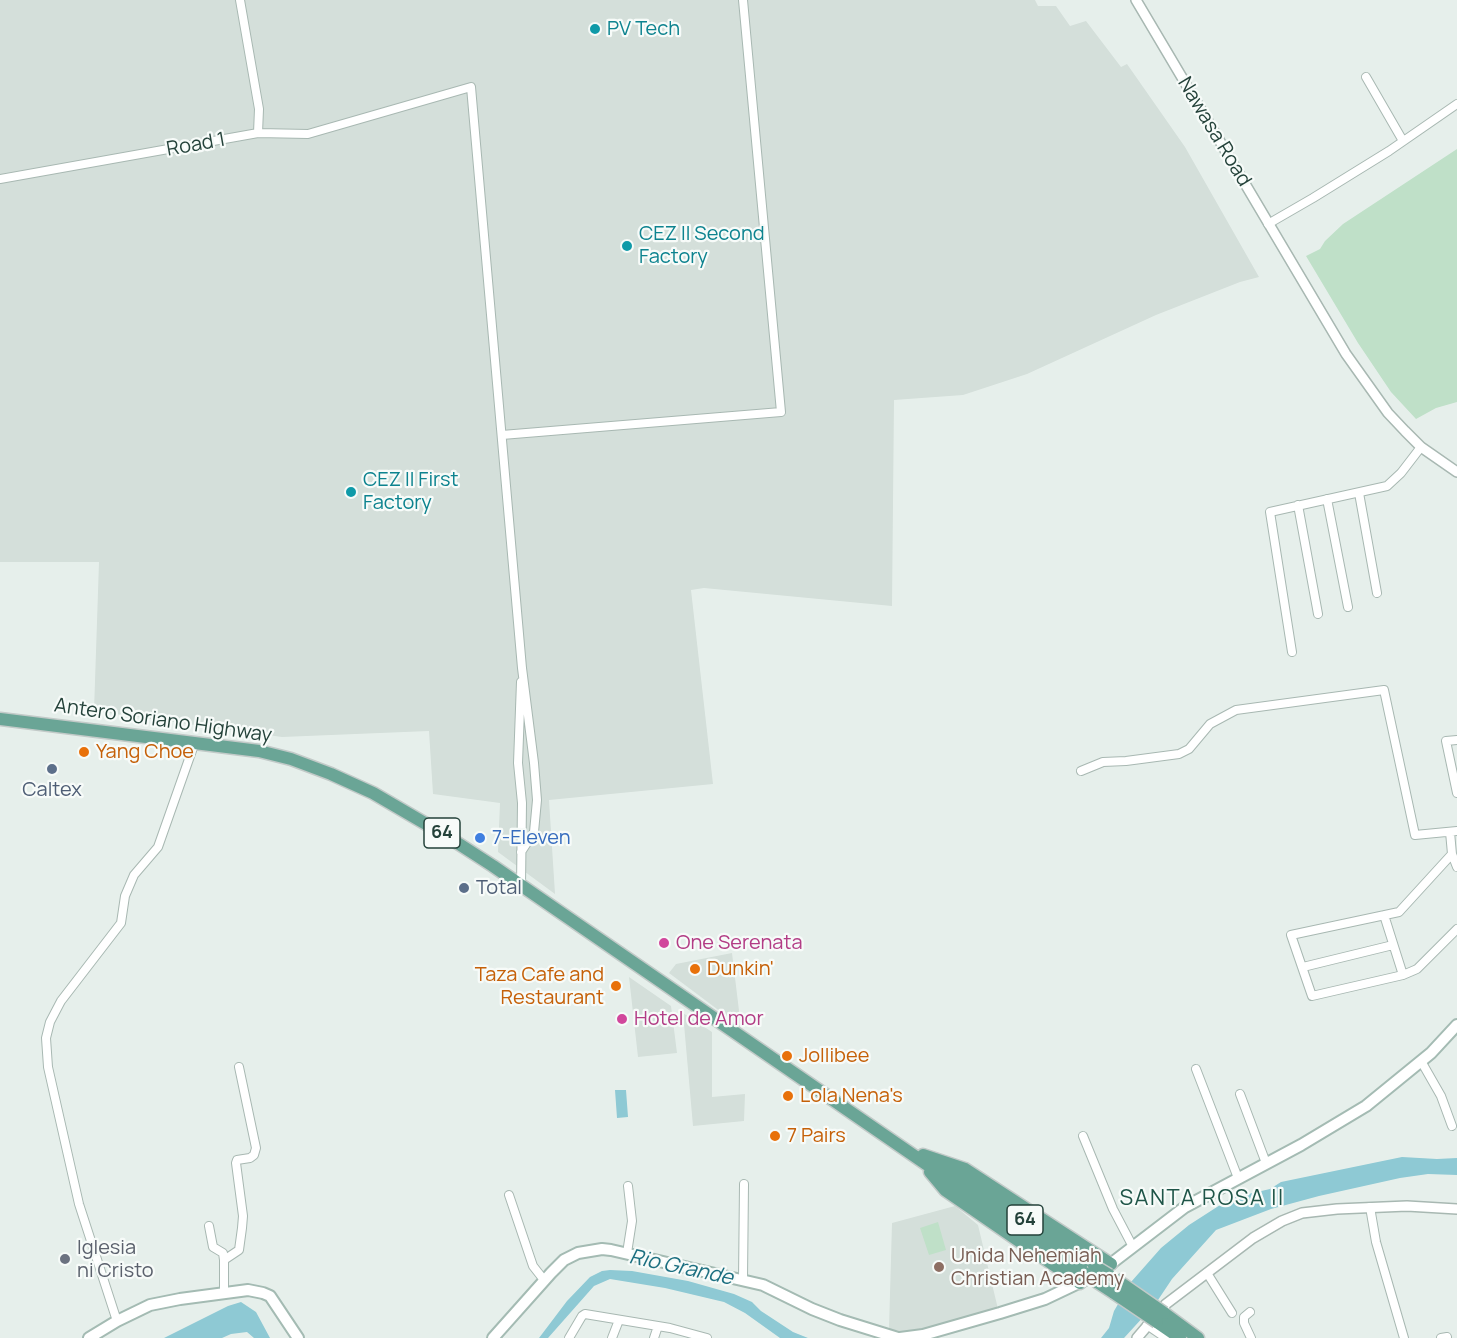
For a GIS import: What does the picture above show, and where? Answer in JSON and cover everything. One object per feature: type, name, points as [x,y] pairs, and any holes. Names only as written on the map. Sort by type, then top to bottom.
[{"type":"main road","name":"Antero Soriano Highway","points":[[0,719],[260,751],[291,759],[331,774],[416,817],[740,1035],[862,1122],[921,1157],[1180,1338]]},
{"type":"main road","points":[[493,1338],[564,1260],[578,1253],[602,1249],[767,1287],[840,1320],[899,1338],[924,1335],[1045,1299],[1086,1274],[1112,1273],[1133,1247],[1185,1207],[1366,1106],[1421,1061],[1457,1025]]},
{"type":"main road","points":[[921,1157],[965,1169],[1112,1273]]},
{"type":"main road","name":"Antero Soriano Highway","points":[[1086,1274],[1112,1273],[1156,1320],[1198,1338]]},
{"type":"main road","points":[[89,1338],[141,1308],[161,1302],[248,1290],[266,1294],[298,1338]]},
{"type":"street","points":[[240,0],[259,109],[258,133]]},
{"type":"street","points":[[521,852],[534,832],[537,800],[530,720],[522,668],[502,435],[781,412],[743,0]]},
{"type":"street","name":"Nawasa Road","points":[[1136,0],[1298,277],[1346,354],[1388,413],[1421,447]]},
{"type":"street","points":[[1366,77],[1403,141]]},
{"type":"street","name":"Road 1","points":[[0,179],[258,133],[308,134],[471,87],[502,435]]},
{"type":"street","points":[[1268,224],[1403,141],[1457,104]]},
{"type":"street","points":[[1292,652],[1270,512],[1391,484],[1421,447],[1457,471]]},
{"type":"street","points":[[1359,493],[1377,593]]},
{"type":"street","points":[[1327,499],[1348,607]]},
{"type":"street","points":[[1298,505],[1318,614]]},
{"type":"street","points":[[521,886],[522,802],[518,763],[522,668]]},
{"type":"street","points":[[1081,771],[1103,762],[1179,754],[1189,749],[1209,724],[1236,710],[1384,690],[1414,835],[1454,831],[1452,854],[1457,867]]},
{"type":"street","points":[[1457,740],[1446,741],[1457,793]]},
{"type":"street","points":[[117,1321],[79,1204],[48,1067],[46,1038],[61,1001],[121,923],[126,896],[134,875],[158,847],[195,742]]},
{"type":"street","points":[[1452,854],[1399,912],[1292,935],[1312,996],[1403,975],[1417,969],[1457,929]]},
{"type":"street","points":[[1384,915],[1403,975]]},
{"type":"street","points":[[1303,967],[1393,945]]},
{"type":"street","points":[[1421,1061],[1441,1096],[1452,1126]]},
{"type":"street","points":[[224,1260],[239,1250],[242,1228],[243,1216],[236,1163],[237,1160],[250,1158],[254,1155],[256,1148],[239,1066]]},
{"type":"street","points":[[1196,1069],[1238,1178]]},
{"type":"street","points":[[1240,1094],[1266,1163]]},
{"type":"street","points":[[1083,1136],[1113,1209],[1133,1247]]},
{"type":"street","points":[[743,1280],[744,1184]]},
{"type":"street","points":[[627,1253],[632,1221],[628,1186]]},
{"type":"street","points":[[509,1195],[534,1266],[544,1280]]},
{"type":"street","points":[[1137,1338],[1156,1320],[1166,1304],[1253,1238],[1281,1221],[1302,1213],[1337,1209],[1407,1206],[1457,1209]]},
{"type":"street","points":[[1370,1207],[1376,1242],[1404,1338]]},
{"type":"street","points":[[208,1226],[213,1247],[223,1253],[224,1293]]},
{"type":"street","points":[[1207,1273],[1232,1313]]},
{"type":"street","points":[[1250,1312],[1244,1317],[1244,1323],[1251,1338]]},
{"type":"street","points":[[569,1338],[585,1314],[658,1326],[707,1338]]},
{"type":"street","points":[[612,1338],[620,1320]]},
{"type":"street","points":[[1156,1320],[1166,1338]]},
{"type":"street","points":[[654,1338],[658,1326]]},
{"type":"shaded area","points":[[0,0],[1035,0],[1038,6],[1056,6],[1070,26],[1086,21],[1121,67],[1127,64],[1185,147],[1259,277],[1240,282],[1156,315],[1027,374],[963,395],[894,400],[892,606],[704,588],[691,590],[713,784],[549,800],[555,894],[498,852],[500,803],[433,794],[429,731],[282,737],[94,711],[99,562],[0,562]]},
{"type":"shaded area","points":[[732,953],[741,1027],[669,973],[676,964]]},
{"type":"shaded area","points":[[629,977],[671,1006],[677,1053],[638,1057]]},
{"type":"shaded area","points":[[683,1013],[712,1032],[712,1097],[745,1094],[744,1121],[693,1126]]},
{"type":"shaded area","name":"Unida Nehemiah Christian Academy","points":[[955,1206],[978,1225],[998,1309],[930,1328],[905,1332],[889,1329],[892,1223]]},
{"type":"green space","points":[[1457,149],[1457,402],[1436,408],[1416,419],[1391,392],[1358,343],[1306,256],[1320,249],[1343,224]]},
{"type":"green space","points":[[938,1222],[946,1250],[929,1255],[920,1228]]},
{"type":"water","points":[[615,1090],[626,1090],[628,1117],[617,1118]]},
{"type":"water","points":[[1402,1157],[1457,1158],[1457,1175],[1428,1174],[1400,1178],[1319,1196],[1271,1209],[1216,1230],[1124,1338],[1101,1338],[1109,1328],[1114,1311],[1131,1282],[1161,1248],[1189,1225],[1231,1198],[1270,1189],[1281,1182]]},
{"type":"water","points":[[610,1270],[632,1271],[688,1281],[734,1294],[752,1302],[761,1311],[793,1332],[808,1338],[780,1338],[745,1313],[724,1302],[665,1288],[610,1279],[594,1286],[548,1338],[539,1338],[567,1301],[590,1277]]},
{"type":"water","points":[[241,1302],[256,1312],[270,1338],[254,1338],[247,1332],[222,1338],[164,1338],[228,1306]]},
{"type":"place","name":"PV Tech","points":[[595,29]]},
{"type":"place","name":"CEZ II Second Factory","points":[[627,246]]},
{"type":"place","name":"CEZ II First Factory","points":[[351,492]]},
{"type":"place","name":"Yang Choe","points":[[84,752]]},
{"type":"place","name":"Caltex","points":[[52,769]]},
{"type":"place","name":"7-Eleven","points":[[480,838]]},
{"type":"place","name":"Total","points":[[464,888]]},
{"type":"place","name":"One Serenata","points":[[664,943]]},
{"type":"place","name":"Dunkin'","points":[[695,969]]},
{"type":"place","name":"Taza Cafe and Restaurant","points":[[616,986]]},
{"type":"place","name":"Hotel de Amor","points":[[622,1019]]},
{"type":"place","name":"Jollibee","points":[[787,1056]]},
{"type":"place","name":"Lola Nena's","points":[[788,1096]]},
{"type":"place","name":"7 Pairs","points":[[775,1136]]},
{"type":"place","name":"Iglesia ni Cristo","points":[[65,1259]]},
{"type":"place","name":"Unida Nehemiah Christian Academy","points":[[939,1267]]},
{"type":"district","name":"SANTA ROSA II","points":[[1202,1199]]},
{"type":"water label","name":"Rio Grande","points":[[681,1268]]}]
